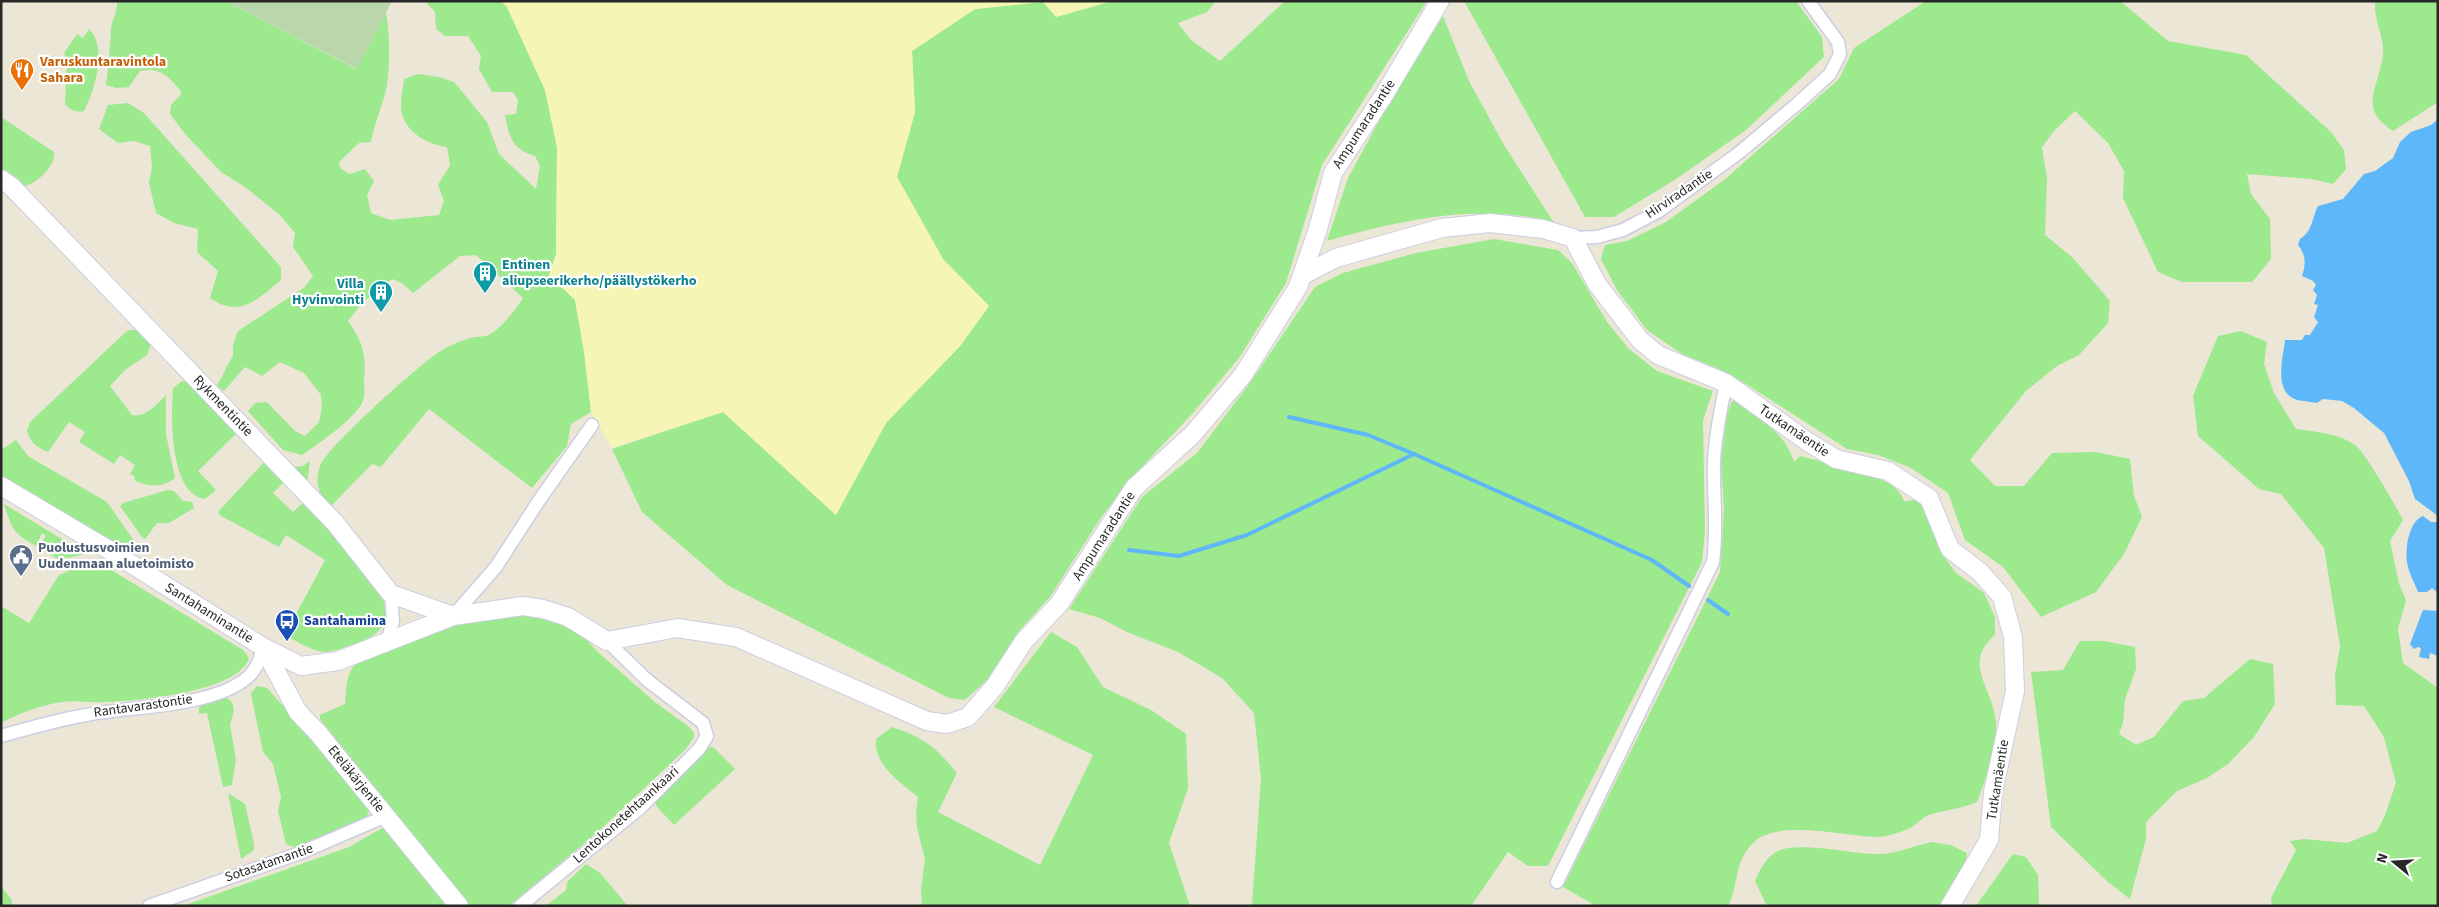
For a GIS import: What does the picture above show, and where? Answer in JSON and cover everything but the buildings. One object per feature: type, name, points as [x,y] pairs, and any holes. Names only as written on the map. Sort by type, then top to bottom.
[{"type":"street","name":"Ampumaradantie","points":[[607,641],[676,628],[736,638],[926,721],[947,724],[968,716],[994,686],[1024,641],[1059,604],[1134,488],[1193,434],[1243,375],[1303,275],[1333,173],[1384,95],[1440,1]]},
{"type":"street","name":"Hirviradantie","points":[[1303,275],[1336,258],[1442,228],[1490,223],[1543,229],[1573,238],[1597,237],[1623,230],[1659,211],[1740,152],[1830,74],[1840,54],[1838,42],[1808,1]]},
{"type":"street","name":"Rykmentintie","points":[[1,179],[11,186],[336,524],[391,594]]},
{"type":"street","name":"Tutkamäentie","points":[[1573,238],[1597,284],[1640,340],[1658,355],[1726,383],[1808,442],[1836,459],[1888,472],[1929,498],[1950,549],[1980,572],[2002,597],[2013,637],[2015,690],[1993,792],[1989,840],[1950,906]]},
{"type":"street","points":[[1557,882],[1713,562],[1716,540],[1714,458],[1719,414],[1726,383]]},
{"type":"street","points":[[387,642],[393,621],[391,594],[453,616],[496,566],[592,425]]},
{"type":"street","name":"Santahaminantie","points":[[1,486],[103,546],[264,647]]},
{"type":"street","name":"Lentokonetehtaankaari","points":[[264,647],[301,666],[338,661],[453,616],[523,606],[536,608],[568,617],[607,641],[647,680],[703,723],[707,736],[699,749],[640,808],[520,906]]},
{"type":"street","name":"Rantavarastontie","points":[[1,736],[87,714],[188,702],[234,686],[250,675],[259,662],[264,647]]},
{"type":"street","name":"Eteläkärjentie","points":[[264,647],[298,712],[318,733],[459,906]]},
{"type":"street","name":"Sotasatamantie","points":[[149,906],[300,853],[386,816]]},
{"type":"green space","points":[[117,1],[226,1],[356,69],[386,13],[389,62],[386,90],[371,142],[359,143],[339,162],[340,168],[350,174],[365,169],[374,181],[367,195],[371,213],[390,220],[439,215],[444,201],[438,185],[450,165],[447,147],[433,144],[420,137],[409,127],[401,110],[404,79],[418,74],[439,77],[454,82],[487,122],[499,154],[536,189],[540,166],[535,156],[516,146],[510,136],[506,123],[505,115],[516,114],[518,100],[513,92],[492,92],[479,69],[481,56],[468,36],[445,36],[436,29],[435,12],[425,1],[501,1],[507,7],[545,90],[557,147],[556,254],[549,275],[575,300],[584,351],[591,412],[571,424],[567,446],[532,488],[429,409],[381,467],[372,464],[330,507],[323,498],[319,488],[317,478],[320,466],[326,456],[355,425],[413,372],[439,352],[464,340],[487,336],[492,333],[513,312],[523,298],[476,255],[460,256],[413,293],[402,283],[392,279],[362,303],[348,321],[358,336],[363,350],[365,364],[363,401],[359,408],[344,423],[302,455],[283,450],[248,411],[255,403],[267,402],[295,431],[305,436],[319,422],[322,407],[321,395],[304,373],[280,362],[262,376],[245,367],[224,391],[217,386],[233,355],[233,345],[238,331],[305,287],[313,276],[293,247],[295,233],[280,215],[245,187],[221,172],[186,135],[170,114],[171,105],[182,93],[169,78],[160,72],[148,70],[140,71],[129,87],[116,88],[106,85],[111,29]]},
{"type":"green space","points":[[1112,1],[1216,1],[1207,12],[1178,23],[1191,40],[1220,61],[1285,1],[1427,1],[1322,165],[1286,283],[1239,358],[1192,414],[1136,473],[1102,516],[1050,597],[1018,632],[988,679],[965,700],[949,698],[727,585],[642,512],[612,449],[723,412],[836,515],[886,423],[960,346],[989,306],[943,259],[897,177],[915,112],[912,51],[975,9],[1043,2],[1056,17]]},
{"type":"green space","points":[[1464,1],[1796,1],[1822,37],[1824,57],[1746,130],[1676,179],[1614,217],[1585,217]]},
{"type":"green space","points":[[1926,1],[2120,1],[2168,41],[2246,55],[2331,132],[2344,150],[2346,169],[2333,184],[2311,179],[2247,174],[2251,194],[2270,219],[2271,259],[2252,282],[2182,282],[2158,272],[2123,198],[2124,171],[2108,143],[2075,111],[2054,131],[2042,147],[2047,178],[2045,235],[2073,258],[2110,301],[2108,323],[2079,355],[2057,366],[2026,391],[1970,460],[1995,486],[2024,486],[2052,453],[2096,452],[2130,459],[2134,496],[2142,517],[2124,554],[2096,592],[2041,617],[2003,567],[1965,540],[1948,493],[1911,468],[1878,455],[1847,449],[1746,384],[1717,368],[1682,354],[1647,330],[1617,290],[1601,259],[1605,245],[1627,241],[1666,222],[1724,180],[1839,79],[1854,48]]},
{"type":"green space","points":[[2375,1],[2438,1],[2438,102],[2393,131],[2382,122],[2376,114],[2373,105],[2373,96],[2383,55]]},
{"type":"green space","points":[[1443,16],[1469,81],[1504,145],[1554,223],[1527,217],[1499,214],[1440,216],[1381,227],[1327,241],[1348,178],[1384,112]]},
{"type":"green space","points":[[89,29],[95,37],[98,46],[98,69],[92,92],[84,111],[81,112],[71,109],[65,104],[67,59],[64,53],[77,34],[83,38]]},
{"type":"green space","points":[[128,103],[144,113],[281,267],[281,280],[256,300],[240,307],[231,307],[210,298],[218,271],[197,252],[198,229],[174,223],[156,213],[149,183],[152,167],[150,146],[134,141],[118,143],[99,129],[108,105]]},
{"type":"green space","points":[[1,117],[54,152],[52,163],[45,173],[25,186],[1,169]]},
{"type":"green space","points":[[1494,239],[1558,250],[1572,263],[1607,322],[1629,349],[1657,371],[1713,391],[1703,420],[1705,531],[1702,562],[1548,866],[1528,866],[1508,852],[1471,906],[1252,906],[1261,778],[1254,713],[1222,678],[1178,652],[1129,633],[1100,618],[1069,609],[1142,497],[1197,453],[1250,383],[1315,287],[1343,273],[1416,253]]},
{"type":"green space","points":[[128,330],[139,330],[151,344],[147,355],[125,370],[110,386],[132,415],[147,412],[166,395],[166,434],[175,478],[165,484],[150,485],[134,480],[135,477],[130,474],[135,465],[120,455],[114,464],[79,442],[85,432],[69,422],[48,452],[34,444],[27,431],[30,422]]},
{"type":"green space","points":[[2241,331],[2267,342],[2264,364],[2274,393],[2296,429],[2334,435],[2355,445],[2373,469],[2403,520],[2390,541],[2399,584],[2406,600],[2398,629],[2403,663],[2438,688],[2438,906],[2272,906],[2271,898],[2296,850],[2290,841],[2304,839],[2347,843],[2377,831],[2385,815],[2396,783],[2384,737],[2364,706],[2336,705],[2335,676],[2340,646],[2324,548],[2281,494],[2259,489],[2198,436],[2193,396],[2218,336]]},
{"type":"green space","points":[[182,381],[195,384],[238,432],[198,471],[216,490],[205,499],[193,494],[185,483],[179,469],[175,451],[172,416],[173,388]]},
{"type":"green space","points":[[1732,401],[1739,402],[1772,428],[1785,443],[1794,462],[1800,456],[1866,474],[1891,485],[1904,501],[1916,500],[1928,510],[1939,550],[1956,573],[1984,593],[1995,617],[1995,635],[1986,645],[1981,655],[1980,664],[1981,674],[1995,716],[1996,736],[1994,748],[1977,802],[1929,815],[1913,827],[1898,833],[1877,837],[1795,830],[1764,836],[1753,843],[1743,857],[1728,906],[1596,906],[1563,887],[1720,572],[1724,509],[1721,463],[1727,414]]},
{"type":"green space","points":[[16,440],[28,456],[107,502],[139,548],[137,554],[1,479],[1,450]]},
{"type":"green space","points":[[266,460],[288,478],[273,493],[293,512],[308,498],[382,596],[385,606],[384,622],[381,628],[369,638],[338,650],[324,652],[309,648],[285,635],[325,560],[286,535],[279,547],[221,516],[218,512]]},
{"type":"green space","points":[[310,461],[307,483],[292,467],[303,466]]},
{"type":"green space","points":[[168,490],[174,491],[183,501],[192,502],[194,508],[169,523],[157,523],[145,539],[120,506],[123,503]]},
{"type":"green space","points":[[4,504],[85,554],[59,560],[37,547],[46,536],[42,533],[36,546],[18,534],[9,519]]},
{"type":"green space","points":[[78,566],[108,568],[243,650],[249,658],[242,670],[208,687],[162,697],[120,701],[67,701],[54,703],[31,710],[1,723],[1,606],[29,623],[59,575]]},
{"type":"green space","points":[[516,614],[551,620],[583,636],[599,653],[656,703],[688,726],[694,733],[694,737],[686,749],[600,830],[509,906],[469,906],[320,719],[320,715],[345,704],[349,675],[354,665],[359,661],[445,625]]},
{"type":"green space","points":[[1051,632],[1077,647],[1103,687],[1151,710],[1186,734],[1188,788],[1169,843],[1190,906],[922,906],[921,890],[925,859],[917,828],[918,797],[896,779],[883,765],[876,749],[876,739],[892,727],[921,739],[928,744],[957,773],[938,812],[1040,865],[1093,755],[994,707]]},
{"type":"green space","points":[[2080,641],[2104,641],[2135,647],[2136,669],[2125,699],[2123,723],[2119,734],[2136,745],[2154,737],[2183,701],[2204,698],[2250,659],[2273,664],[2275,704],[2254,737],[2228,764],[2207,778],[2177,791],[2146,822],[2146,839],[2130,899],[2108,882],[2051,827],[2031,672],[2063,670]]},
{"type":"green space","points":[[257,686],[267,688],[341,770],[370,807],[367,817],[296,848],[286,844],[278,811],[281,797],[273,764],[263,752],[252,699],[251,693]]},
{"type":"green space","points":[[225,696],[232,702],[234,710],[230,725],[236,759],[232,785],[223,787],[207,713],[199,714],[199,706],[202,702]]},
{"type":"green space","points":[[713,747],[735,769],[674,825],[657,807],[655,801],[707,748]]},
{"type":"green space","points":[[228,793],[245,804],[254,844],[254,850],[241,859]]},
{"type":"green space","points":[[384,827],[450,906],[183,906],[349,847]]},
{"type":"green space","points":[[1931,842],[1951,845],[1967,853],[1965,864],[1941,906],[1767,906],[1755,881],[1767,860],[1778,851],[1787,848],[1799,847],[1884,854]]},
{"type":"green space","points":[[2013,854],[2026,857],[2038,875],[2039,906],[1976,906]]},
{"type":"green space","points":[[586,864],[600,873],[628,906],[546,906],[566,890],[567,882]]},
{"type":"green space","points":[[1,886],[12,900],[11,906],[1,906]]},
{"type":"sand","points":[[501,1],[1112,1],[1056,17],[1043,2],[975,9],[912,51],[915,112],[897,177],[943,259],[989,306],[960,346],[886,423],[836,515],[723,412],[612,448],[591,412],[584,351],[575,300],[549,275],[556,254],[557,147],[545,90],[507,7]]},
{"type":"shaded area","points":[[226,1],[392,1],[357,69]]},
{"type":"water","points":[[2438,119],[2438,516],[2415,499],[2409,481],[2384,433],[2354,408],[2342,401],[2323,399],[2317,403],[2297,400],[2290,396],[2282,383],[2281,374],[2285,340],[2302,340],[2305,335],[2310,335],[2318,322],[2314,317],[2318,305],[2314,304],[2317,295],[2313,290],[2316,285],[2313,281],[2302,276],[2304,268],[2303,252],[2298,245],[2300,239],[2310,228],[2318,206],[2343,199],[2364,174],[2375,171],[2393,158],[2400,142],[2411,132],[2431,125]]},
{"type":"water","points":[[2423,516],[2431,522],[2438,522],[2438,593],[2432,588],[2427,592],[2418,592],[2408,566],[2407,550],[2411,529],[2414,523]]},
{"type":"water","points":[[2423,610],[2438,611],[2438,656],[2430,653],[2429,659],[2419,657],[2421,648],[2414,649],[2410,644]]},
{"type":"waterway","points":[[1289,417],[1368,435],[1414,454],[1652,560],[1689,586]]},
{"type":"waterway","points":[[1129,550],[1179,556],[1247,535],[1414,454]]},
{"type":"waterway","points":[[1708,600],[1728,614]]},
{"type":"place","name":"Varuskuntaravintola Sahara","points":[[22,91]]},
{"type":"place","name":"Entinen aliupseerikerho/päällystökerho","points":[[485,294]]},
{"type":"place","name":"Villa Hyvinvointi","points":[[381,313]]},
{"type":"place","name":"Puolustusvoimien Uudenmaan aluetoimisto","points":[[21,577]]},
{"type":"place","name":"Santahamina","points":[[287,642]]}]
